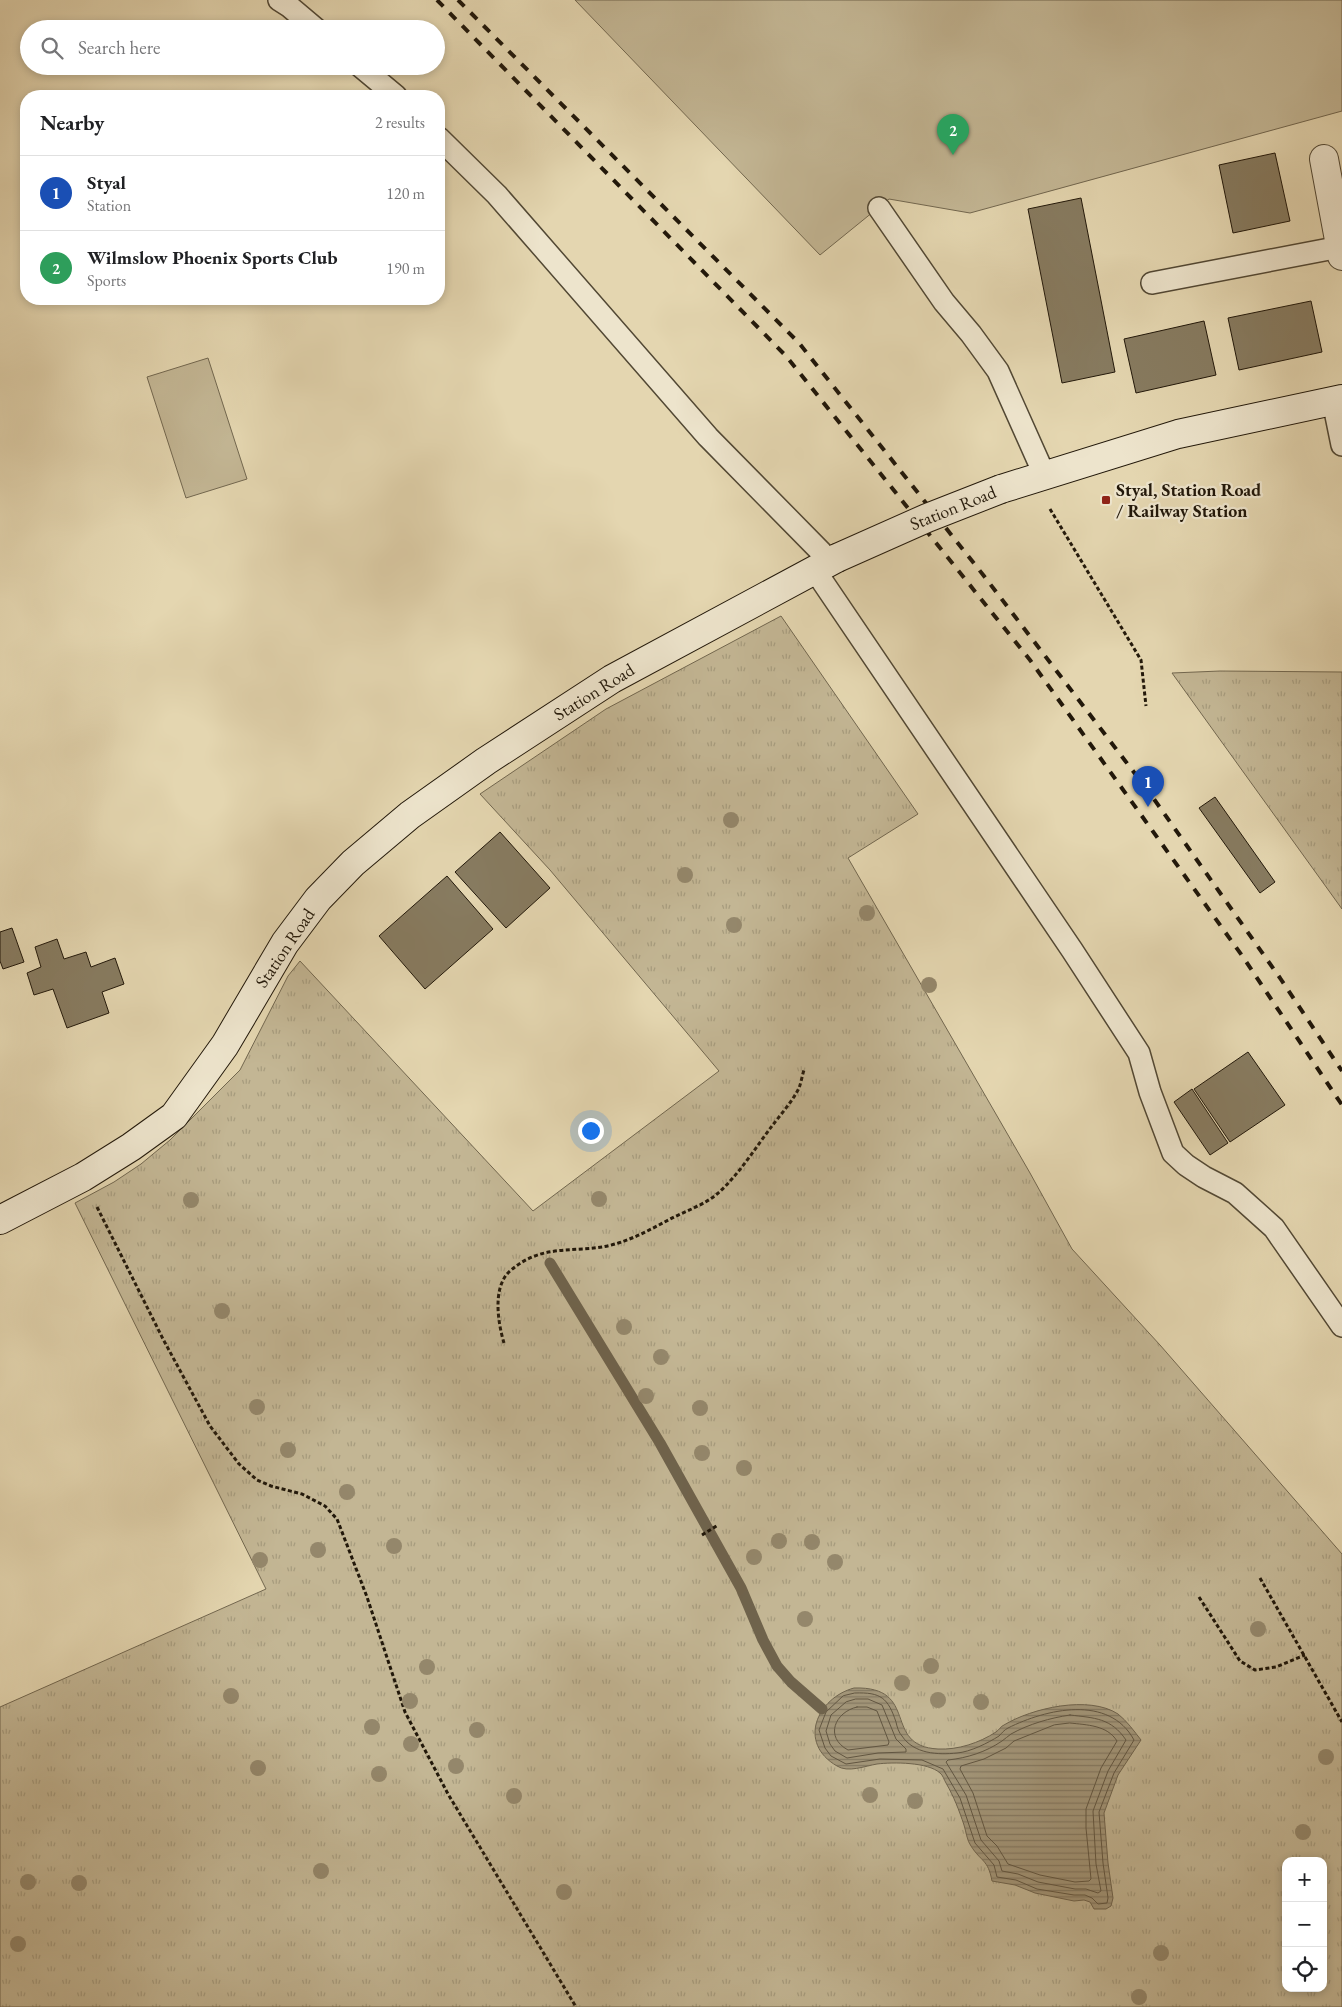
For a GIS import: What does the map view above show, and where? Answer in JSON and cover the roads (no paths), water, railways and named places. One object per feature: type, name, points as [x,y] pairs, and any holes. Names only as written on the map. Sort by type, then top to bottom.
[{"type":"street","points":[[1324,159],[1341,251]]},
{"type":"street","name":"Station Road","points":[[0,1220],[83,1177],[131,1147],[174,1116],[225,1045],[285,943],[318,899],[352,863],[410,815],[486,761],[612,679],[827,563],[927,518],[1001,488],[1178,434],[1338,400]]},
{"type":"lane","points":[[279,0],[305,20]]},
{"type":"lane","points":[[371,75],[389,90]]},
{"type":"lane","points":[[445,144],[497,195],[708,437],[827,563],[1139,1053],[1150,1092],[1173,1153],[1204,1178],[1235,1193],[1274,1228],[1342,1326]]},
{"type":"lane","points":[[879,208],[944,302],[971,334],[998,371],[1037,476]]},
{"type":"lane","points":[[1152,283],[1341,251]]},
{"type":"lane","points":[[1338,400],[1342,445]]},
{"type":"water","points":[[854,1688],[875,1690],[887,1696],[895,1706],[910,1738],[921,1745],[938,1749],[961,1747],[975,1742],[989,1736],[1016,1719],[1045,1709],[1061,1706],[1092,1705],[1106,1708],[1118,1714],[1141,1740],[1118,1775],[1104,1813],[1113,1898],[1111,1906],[1106,1909],[1094,1909],[1090,1902],[1084,1900],[1074,1901],[1035,1893],[1015,1885],[992,1881],[986,1864],[970,1844],[949,1788],[942,1775],[935,1769],[919,1765],[892,1763],[846,1769],[837,1766],[825,1756],[818,1746],[815,1734],[817,1722],[822,1711],[830,1701],[841,1693]]},
{"type":"waterway","points":[[550,1263],[660,1443],[741,1588],[763,1640],[777,1666],[791,1682],[822,1709]]},
{"type":"railway","points":[[437,0],[786,356],[1030,660],[1243,957],[1342,1105]]},
{"type":"railway","points":[[458,0],[799,343],[984,576],[1149,792],[1280,978],[1342,1071]]},
{"type":"place","name":"Wilmslow Phoenix Sports Club","points":[[953,155]]},
{"type":"place","name":"Styal, Station Road / Railway Station","points":[[1106,500]]},
{"type":"place","name":"Styal","points":[[1148,807]]}]
